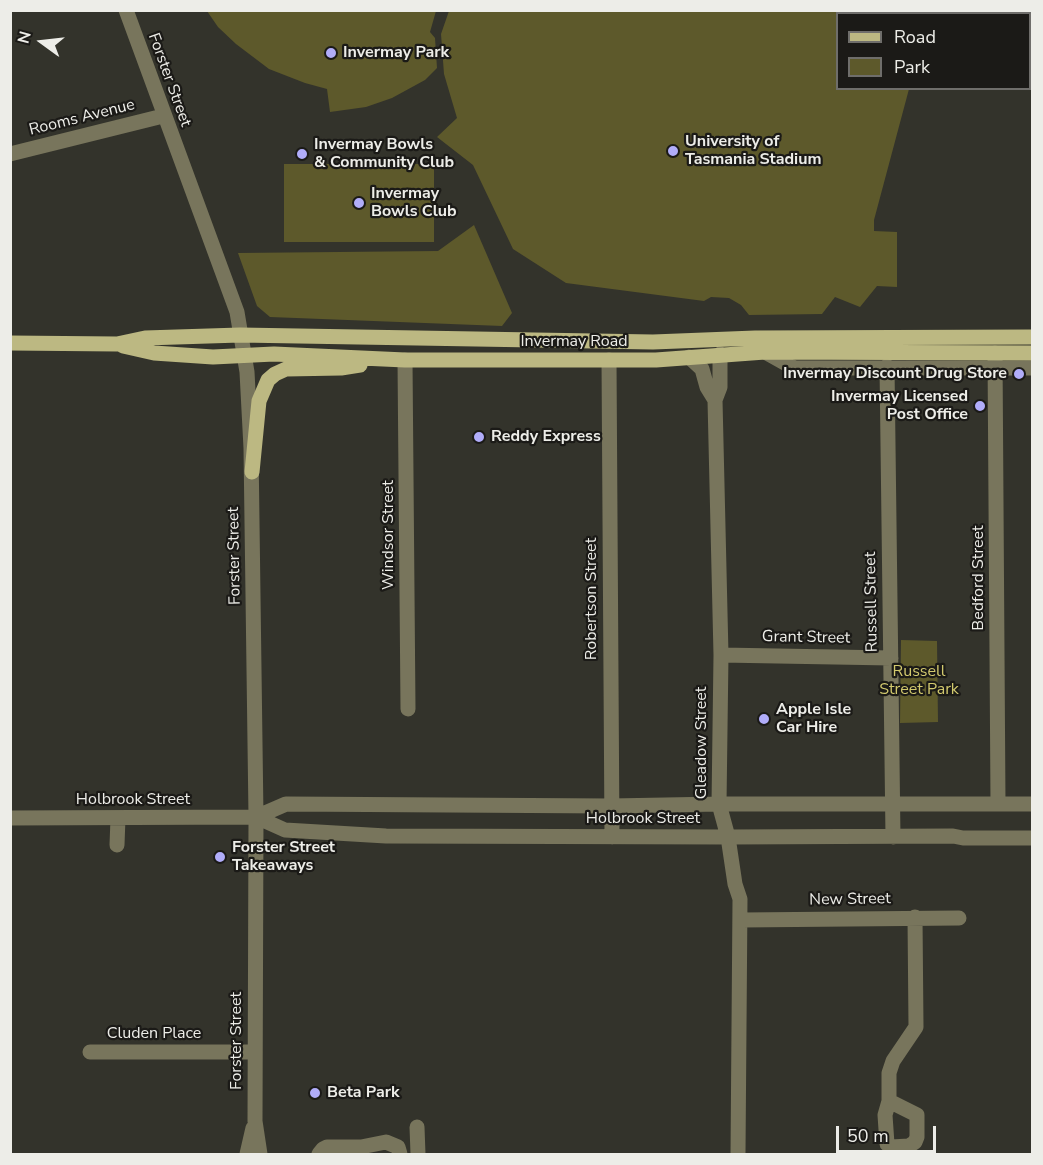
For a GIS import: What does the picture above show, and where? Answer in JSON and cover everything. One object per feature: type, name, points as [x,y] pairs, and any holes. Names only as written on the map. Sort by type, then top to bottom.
[{"type":"main road","name":"Invermay Road","points":[[10,343],[117,344],[145,338],[240,335],[653,342],[765,352],[996,360],[1032,353]]},
{"type":"main road","name":"Invermay Road","points":[[117,344],[154,353],[213,357],[274,354],[398,360],[656,360],[689,357],[719,347],[927,338],[1031,339]]},
{"type":"main road","points":[[927,338],[963,345],[991,345],[996,360]]},
{"type":"main road","points":[[252,472],[259,401],[268,380],[275,374],[286,369],[341,368],[398,360]]},
{"type":"street","name":"Forster Street","points":[[126,10],[163,116],[237,312],[247,372],[252,472],[256,817],[255,1121],[260,1155]]},
{"type":"street","name":"Rooms Avenue","points":[[10,154],[163,116]]},
{"type":"street","name":"Gleadow Street","points":[[719,347],[720,387],[715,400],[721,655],[719,804],[728,837],[735,884],[741,898],[738,1155]]},
{"type":"street","points":[[765,352],[796,368],[996,360],[1032,368]]},
{"type":"street","name":"Gleadow Street","points":[[689,357],[702,369],[707,387],[715,400]]},
{"type":"street","name":"Windsor Street","points":[[398,360],[408,709]]},
{"type":"street","name":"Robertson Street","points":[[609,360],[612,837]]},
{"type":"street","name":"Bedford Street","points":[[996,360],[998,803]]},
{"type":"street","name":"Russell Street","points":[[887,366],[893,837]]},
{"type":"street","name":"Grant Street","points":[[721,655],[891,658]]},
{"type":"street","name":"Holbrook Street","points":[[10,818],[256,817],[286,804],[611,807],[719,804],[1032,804]]},
{"type":"street","name":"Holbrook Street","points":[[256,817],[285,830],[386,836],[1032,838]]},
{"type":"street","points":[[117,845],[118,818]]},
{"type":"street","points":[[889,1101],[889,1073],[893,1061],[916,1027],[915,917]]},
{"type":"street","name":"New Street","points":[[741,920],[960,918]]},
{"type":"street","name":"Cluden Place","points":[[90,1052],[255,1052]]},
{"type":"street","name":"Forster Street","points":[[247,1155],[255,1121]]},
{"type":"street","points":[[417,1127],[417,1155]]},
{"type":"street","points":[[319,1155],[323,1149],[332,1151],[386,1142],[398,1147],[400,1155]]},
{"type":"green space","name":"Invermay Park","points":[[207,11],[436,11],[430,32],[435,38],[437,68],[425,80],[392,98],[366,107],[330,112],[327,89],[269,69],[236,44],[218,27]]},
{"type":"green space","name":"University of Tasmania Stadium","points":[[449,11],[930,11],[836,12],[836,90],[909,90],[874,220],[874,231],[897,232],[897,287],[877,286],[860,307],[835,297],[822,314],[749,315],[741,305],[729,298],[711,297],[704,301],[566,283],[513,249],[473,165],[437,137],[457,118],[444,74],[441,34]]},
{"type":"green space","name":"Invermay Bowls Club","points":[[284,164],[434,164],[434,242],[284,242]]},
{"type":"green space","points":[[474,225],[512,313],[502,326],[270,317],[257,306],[238,253],[438,251]]},
{"type":"green space","name":"Russell Street Park","points":[[901,640],[937,641],[938,722],[900,723]]},
{"type":"place","name":"Invermay Park","points":[[331,53]]},
{"type":"place","name":"University of Tasmania Stadium","points":[[673,151]]},
{"type":"place","name":"Invermay Bowls & Community Club","points":[[302,154]]},
{"type":"place","name":"Invermay Bowls Club","points":[[359,203]]},
{"type":"place","name":"Invermay Discount Drug Store","points":[[1019,374]]},
{"type":"place","name":"Invermay Licensed Post Office","points":[[980,406]]},
{"type":"place","name":"Reddy Express","points":[[479,437]]},
{"type":"place","name":"Apple Isle Car Hire","points":[[764,719]]},
{"type":"place","name":"Forster Street Takeaways","points":[[220,857]]},
{"type":"place","name":"Beta Park","points":[[315,1093]]}]
